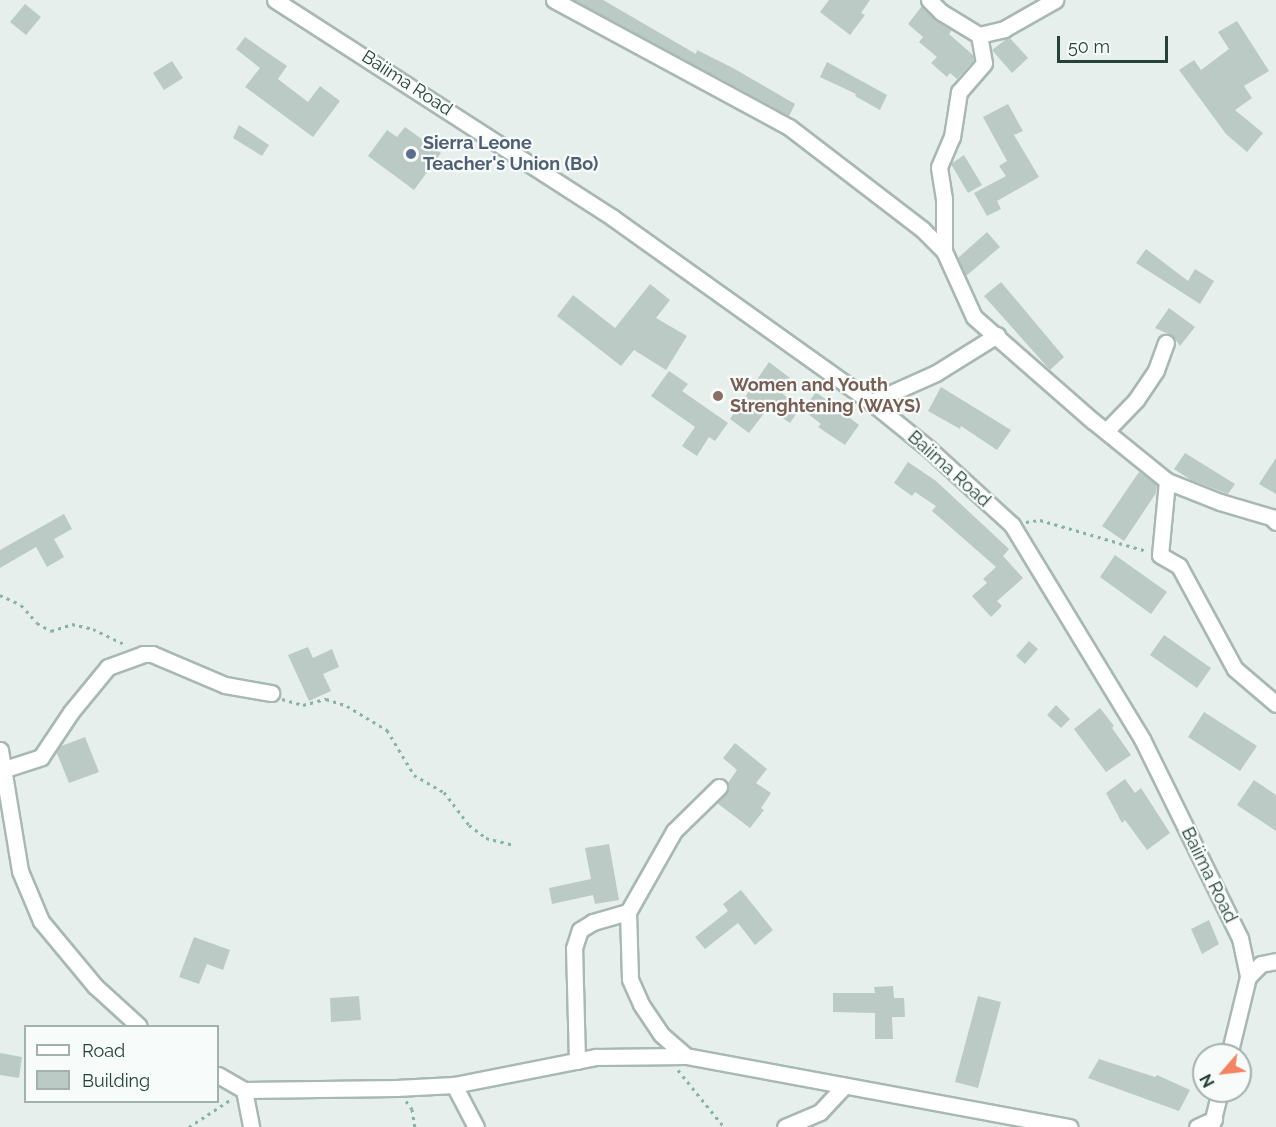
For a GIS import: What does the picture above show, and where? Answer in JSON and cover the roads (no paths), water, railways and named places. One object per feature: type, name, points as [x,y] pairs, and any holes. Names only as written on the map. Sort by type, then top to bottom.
[{"type":"street","name":"Baiima Road","points":[[275,0],[613,218],[871,402],[929,449],[1012,525],[1142,739],[1240,938],[1248,977],[1232,1043]]},
{"type":"street","points":[[555,0],[789,127],[922,229],[944,252],[974,317],[1167,481],[1220,502],[1271,518],[1276,522]]},
{"type":"street","points":[[929,0],[942,12],[979,35],[1004,29],[1054,0]]},
{"type":"street","points":[[944,252],[944,200],[939,167],[952,136],[959,92],[984,63],[979,35]]},
{"type":"street","points":[[871,402],[936,372],[997,335]]},
{"type":"street","points":[[1106,431],[1141,392],[1156,370],[1166,343]]},
{"type":"street","points":[[1167,481],[1160,555],[1179,566],[1235,669],[1276,704]]},
{"type":"street","points":[[3,773],[41,757],[71,712],[108,667],[143,654],[152,654],[225,685],[271,693]]},
{"type":"street","points":[[0,750],[20,871],[41,921],[95,986],[138,1025]]},
{"type":"street","points":[[686,1056],[661,1034],[641,1004],[630,980],[628,912],[674,831],[719,787]]},
{"type":"street","points":[[578,1060],[574,948],[580,930],[593,922],[628,912]]},
{"type":"street","points":[[1248,977],[1261,964],[1276,961]]},
{"type":"street","points":[[219,1076],[244,1090],[396,1088],[454,1085],[578,1060],[686,1056],[1068,1127]]},
{"type":"street","points":[[454,1085],[476,1127]]},
{"type":"street","points":[[785,1127],[820,1112],[844,1086]]},
{"type":"street","points":[[244,1090],[251,1127]]},
{"type":"street","points":[[1197,1127],[1212,1123],[1217,1103]]},
{"type":"place","name":"Sierra Leone Teacher's Union (Bo)","points":[[411,154]]},
{"type":"place","name":"Women and Youth Strenghtening (WAYS)","points":[[718,396]]}]
